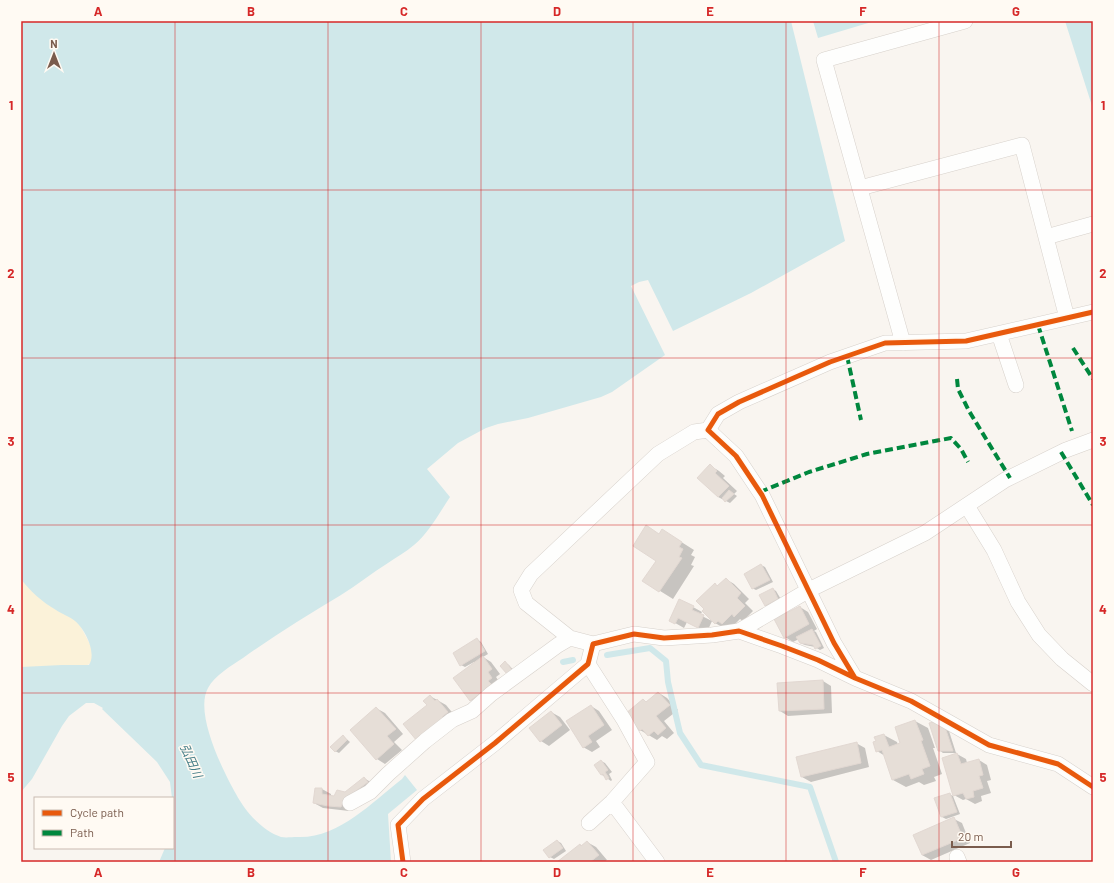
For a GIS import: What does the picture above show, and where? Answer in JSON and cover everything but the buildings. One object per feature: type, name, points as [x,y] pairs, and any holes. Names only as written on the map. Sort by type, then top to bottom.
[{"type":"street","points":[[903,343],[824,60],[965,21]]},
{"type":"street","points":[[860,188],[1022,145],[1067,318]]},
{"type":"street","points":[[1046,237],[1093,224]]},
{"type":"street","points":[[1093,312],[966,341],[885,343],[830,362],[739,402],[718,414],[708,430],[694,432],[658,454],[531,574],[521,590],[526,603],[570,638],[593,644],[634,634],[664,638],[712,635],[739,631],[809,590],[925,533],[1005,480],[1066,450],[1093,440]]},
{"type":"street","points":[[999,334],[1016,385]]},
{"type":"street","points":[[708,430],[736,456],[762,496],[834,643],[855,678]]},
{"type":"street","points":[[967,506],[994,550],[1018,602],[1038,635],[1062,659],[1093,684]]},
{"type":"street","points":[[739,631],[789,648],[855,678],[911,700],[990,745],[1058,764],[1093,787]]},
{"type":"street","points":[[350,803],[370,792],[425,741],[452,720],[472,711],[491,694],[558,645],[570,638]]},
{"type":"street","points":[[403,862],[398,825],[423,799],[495,743],[588,664],[593,644]]},
{"type":"street","points":[[588,664],[624,720],[647,762],[612,802],[589,823]]},
{"type":"street","points":[[612,802],[657,862]]},
{"type":"sand","points":[[21,578],[76,618],[93,650],[93,662],[87,665],[21,668]]},
{"type":"water","name":"弘田川","points":[[21,21],[791,21],[845,241],[751,293],[673,331],[648,280],[631,286],[665,355],[612,392],[601,397],[528,418],[498,424],[486,428],[458,443],[427,469],[450,497],[434,522],[419,540],[408,550],[347,591],[279,633],[228,668],[211,683],[208,688],[205,699],[207,726],[224,771],[230,784],[249,813],[255,820],[274,834],[281,837],[312,836],[340,826],[366,808],[405,775],[417,790],[388,814],[391,862],[159,862],[165,849],[174,849],[174,797],[172,797],[170,782],[157,762],[102,709],[103,708],[94,703],[86,703],[69,716],[32,779],[21,792],[21,667],[89,665],[92,654],[86,635],[79,625],[73,619],[41,600],[21,579]]},
{"type":"water","points":[[813,21],[875,21],[818,38]]},
{"type":"water","points":[[1065,21],[1093,21],[1093,109]]},
{"type":"waterway","points":[[607,655],[650,648],[666,661],[668,682],[680,733],[701,765],[810,787],[836,862]]},
{"type":"waterway","points":[[563,662],[573,660]]},
{"type":"marked path","points":[[1038,325],[1072,431]]},
{"type":"marked path","points":[[1073,348],[1093,379]]},
{"type":"marked path","points":[[847,356],[861,420]]},
{"type":"marked path","points":[[957,379],[958,389],[969,411],[1010,478]]},
{"type":"marked path","points":[[760,492],[809,472],[867,454],[951,438],[961,449],[968,462]]},
{"type":"marked path","points":[[1061,452],[1093,505]]},
{"type":"cycle path","points":[[1093,312],[966,341],[885,343],[830,362],[739,402],[718,414],[708,430],[736,456],[762,495],[834,643],[855,678],[911,701],[989,745],[1058,764],[1093,787]]},
{"type":"cycle path","points":[[403,862],[398,825],[423,799],[495,743],[588,664],[593,644],[634,634],[664,638],[712,635],[739,631],[818,660],[855,678]]}]
